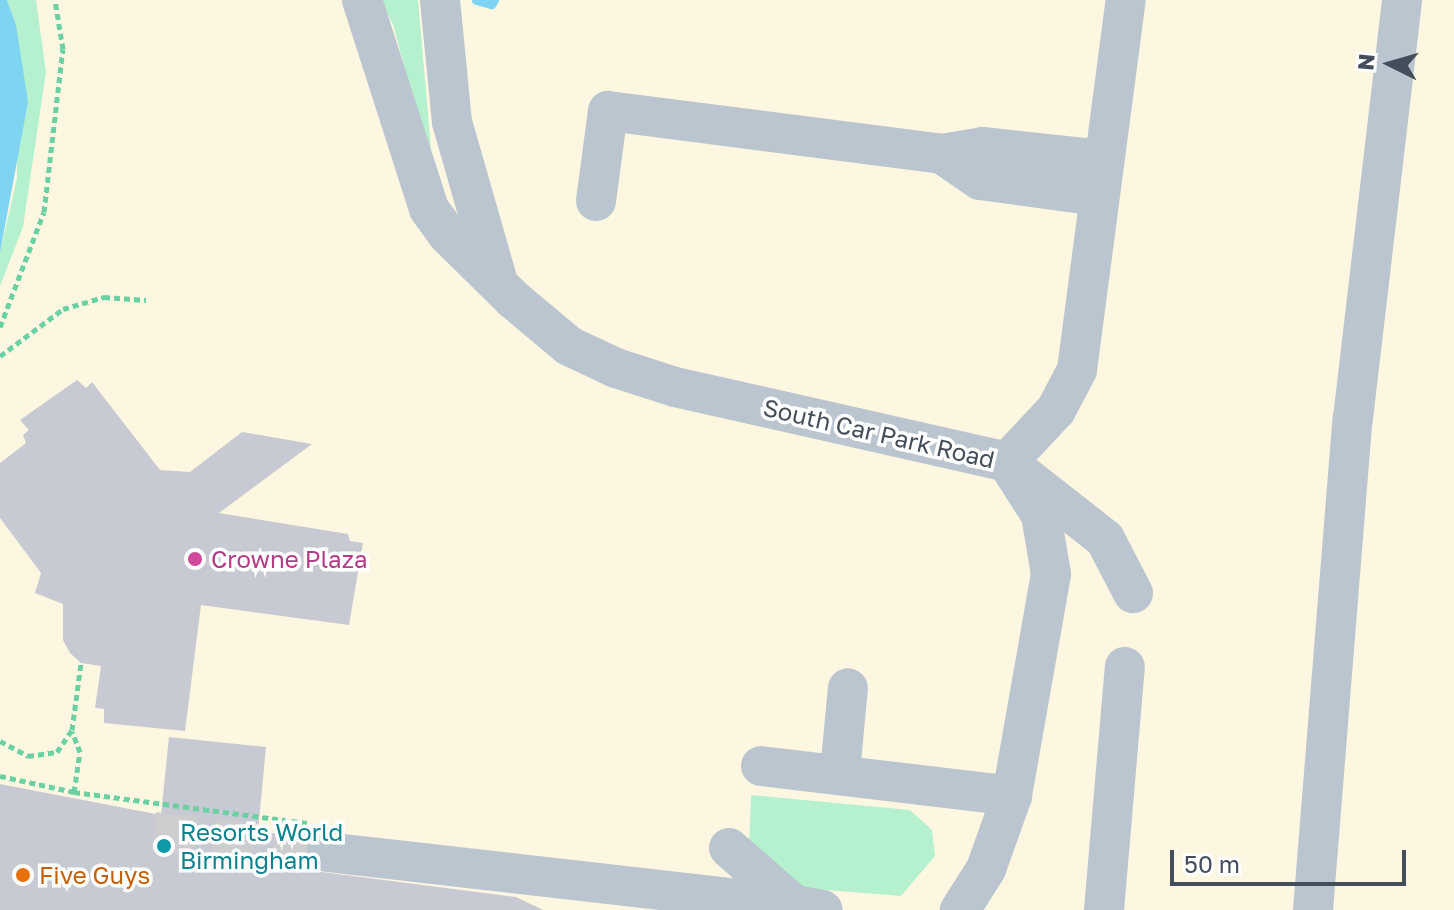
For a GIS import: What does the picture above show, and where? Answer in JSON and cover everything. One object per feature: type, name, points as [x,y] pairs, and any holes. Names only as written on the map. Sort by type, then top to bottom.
[{"type":"street","name":"South Car Park Road","points":[[362,0],[429,209],[447,234],[500,286],[569,346],[616,368],[675,387],[1007,462],[1041,515],[1051,557],[1047,611],[1012,796],[986,869],[960,910]]},
{"type":"street","points":[[440,0],[452,122],[500,286]]},
{"type":"street","points":[[446,71],[452,0]]},
{"type":"street","points":[[1126,0],[1077,370],[1056,410],[1007,462],[1105,539],[1133,593]]},
{"type":"street","points":[[1313,910],[1353,418],[1402,0]]},
{"type":"street","points":[[596,201],[608,111],[942,154],[980,180],[1101,178]]},
{"type":"street","points":[[1104,910],[1125,667]]},
{"type":"street","points":[[840,772],[848,688]]},
{"type":"street","points":[[761,766],[840,772],[1012,796]]},
{"type":"street","points":[[319,838],[809,908]]},
{"type":"street","points":[[729,848],[809,908]]},
{"type":"path","points":[[0,327],[44,212],[63,49],[55,0]]},
{"type":"path","points":[[0,356],[63,309],[104,297],[146,300]]},
{"type":"path","points":[[0,741],[28,756],[57,752],[72,730],[81,663]]},
{"type":"path","points":[[72,730],[80,752],[74,792]]},
{"type":"path","points":[[0,776],[319,838]]},
{"type":"shaded area","points":[[0,0],[1454,0],[1454,910],[0,910]]},
{"type":"green space","points":[[7,0],[36,0],[46,72],[23,227],[0,286],[0,253],[17,178],[16,25]]},
{"type":"green space","points":[[380,0],[418,0],[431,149],[426,150],[393,24]]},
{"type":"green space","points":[[751,795],[910,810],[932,830],[935,856],[901,896],[801,888],[749,849]]},
{"type":"water","points":[[0,0],[7,0],[16,25],[28,102],[0,253]]},
{"type":"building","name":"Crowne Plaza","points":[[77,380],[86,388],[92,382],[160,470],[190,472],[242,432],[312,444],[219,513],[348,534],[350,541],[363,543],[349,625],[201,605],[185,731],[104,723],[104,709],[95,708],[101,666],[81,663],[70,653],[63,640],[63,604],[35,593],[41,573],[0,518],[0,463],[26,443],[23,435],[29,430],[20,420]]},
{"type":"building","name":"Resorts World Birmingham","points":[[169,737],[266,747],[258,831],[309,838],[306,860],[314,871],[516,897],[543,910],[0,910],[0,784],[161,815]]},
{"type":"waterway","points":[[476,0],[491,4],[494,0]]},
{"type":"tunnel","points":[[154,832],[327,852]]},
{"type":"place","name":"Crowne Plaza","points":[[195,559]]},
{"type":"place","name":"Resorts World Birmingham","points":[[164,846]]},
{"type":"place","name":"Five Guys","points":[[23,875]]}]
